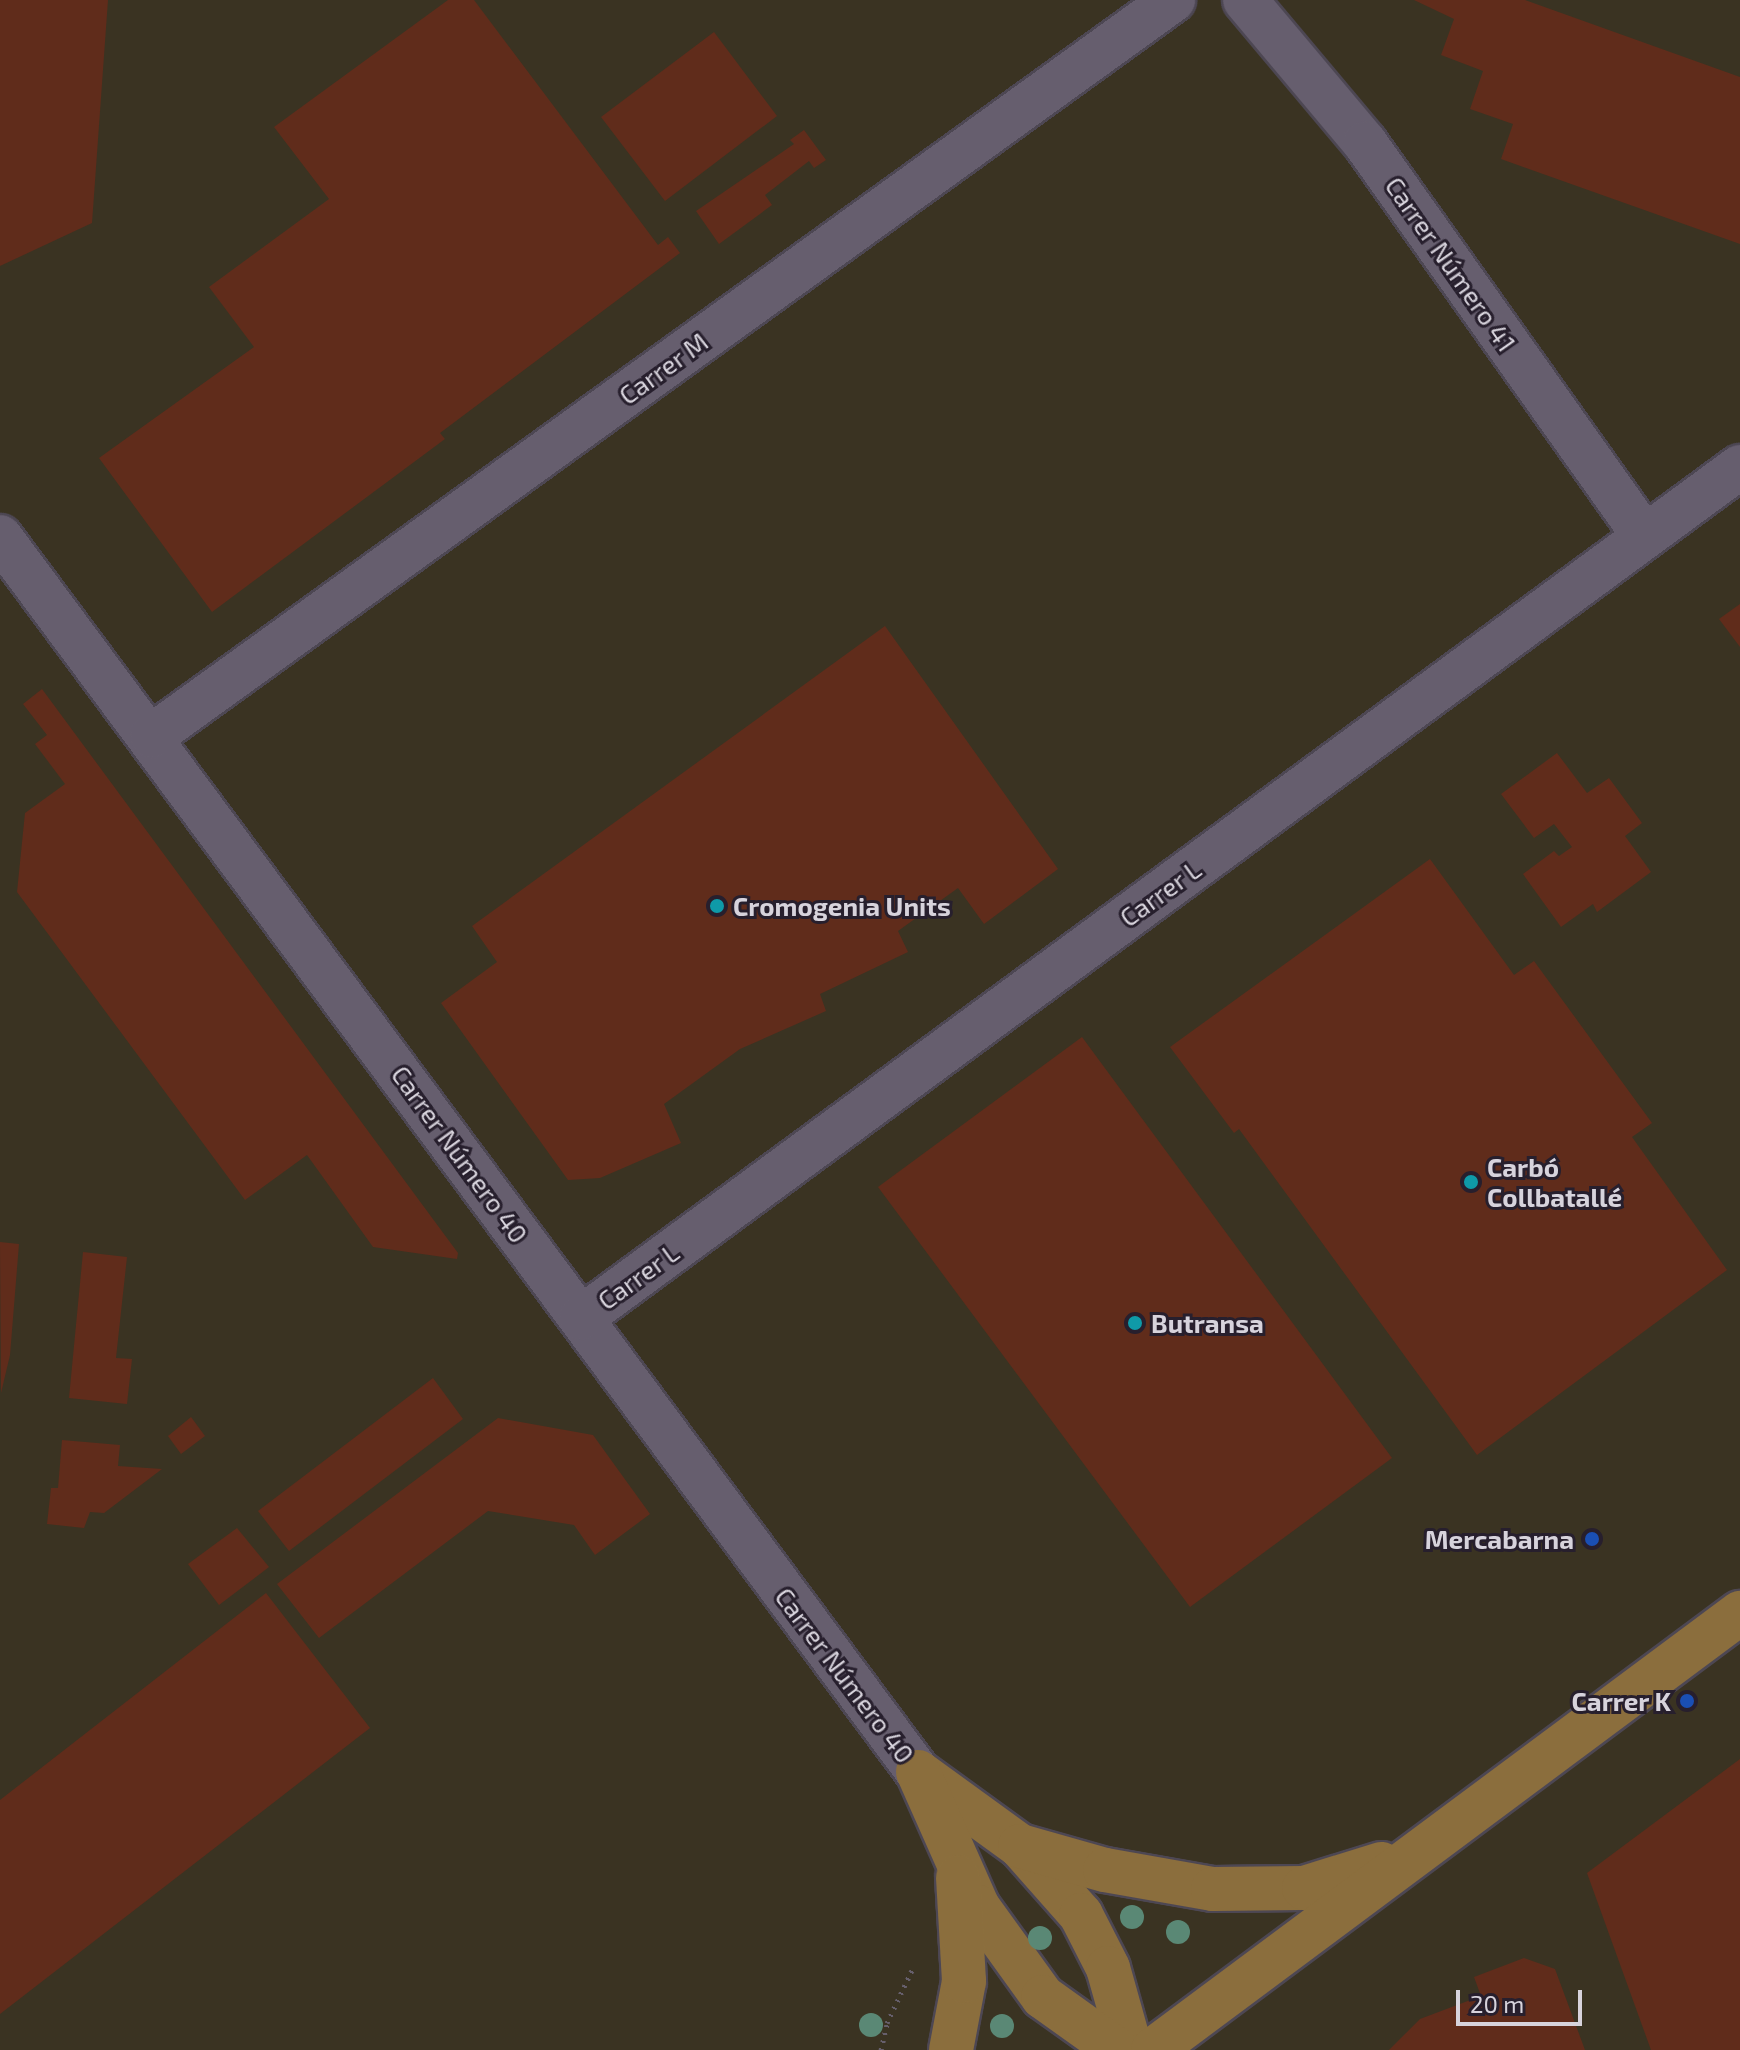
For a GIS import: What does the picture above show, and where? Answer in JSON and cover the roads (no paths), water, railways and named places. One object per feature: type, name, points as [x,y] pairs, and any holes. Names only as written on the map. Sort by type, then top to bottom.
[{"type":"main road","points":[[1153,2050],[1417,1850],[1740,1613]]},
{"type":"main road","points":[[918,1772],[1020,1846],[1081,1915],[1108,1968],[1131,2050]]},
{"type":"main road","points":[[918,1772],[978,1907],[1043,1997],[1117,2050]]},
{"type":"main road","points":[[1020,1846],[1105,1870],[1213,1889],[1304,1888],[1417,1850]]},
{"type":"main road","points":[[951,2050],[964,1981],[957,1859]]},
{"type":"street","name":"Carrer M","points":[[152,736],[1173,0]]},
{"type":"street","name":"Carrer Número 41","points":[[1245,0],[1365,143],[1645,537]]},
{"type":"street","name":"Carrer L","points":[[581,1318],[1740,467]]},
{"type":"street","name":"Carrer Número 40","points":[[0,537],[152,736],[918,1772]]},
{"type":"place","name":"Cromogenia Units","points":[[717,906]]},
{"type":"place","name":"Carbó Collbatallé","points":[[1471,1182]]},
{"type":"place","name":"Butransa","points":[[1135,1323]]},
{"type":"place","name":"Mercabarna","points":[[1592,1539]]},
{"type":"place","name":"Carrer K","points":[[1687,1701]]}]
